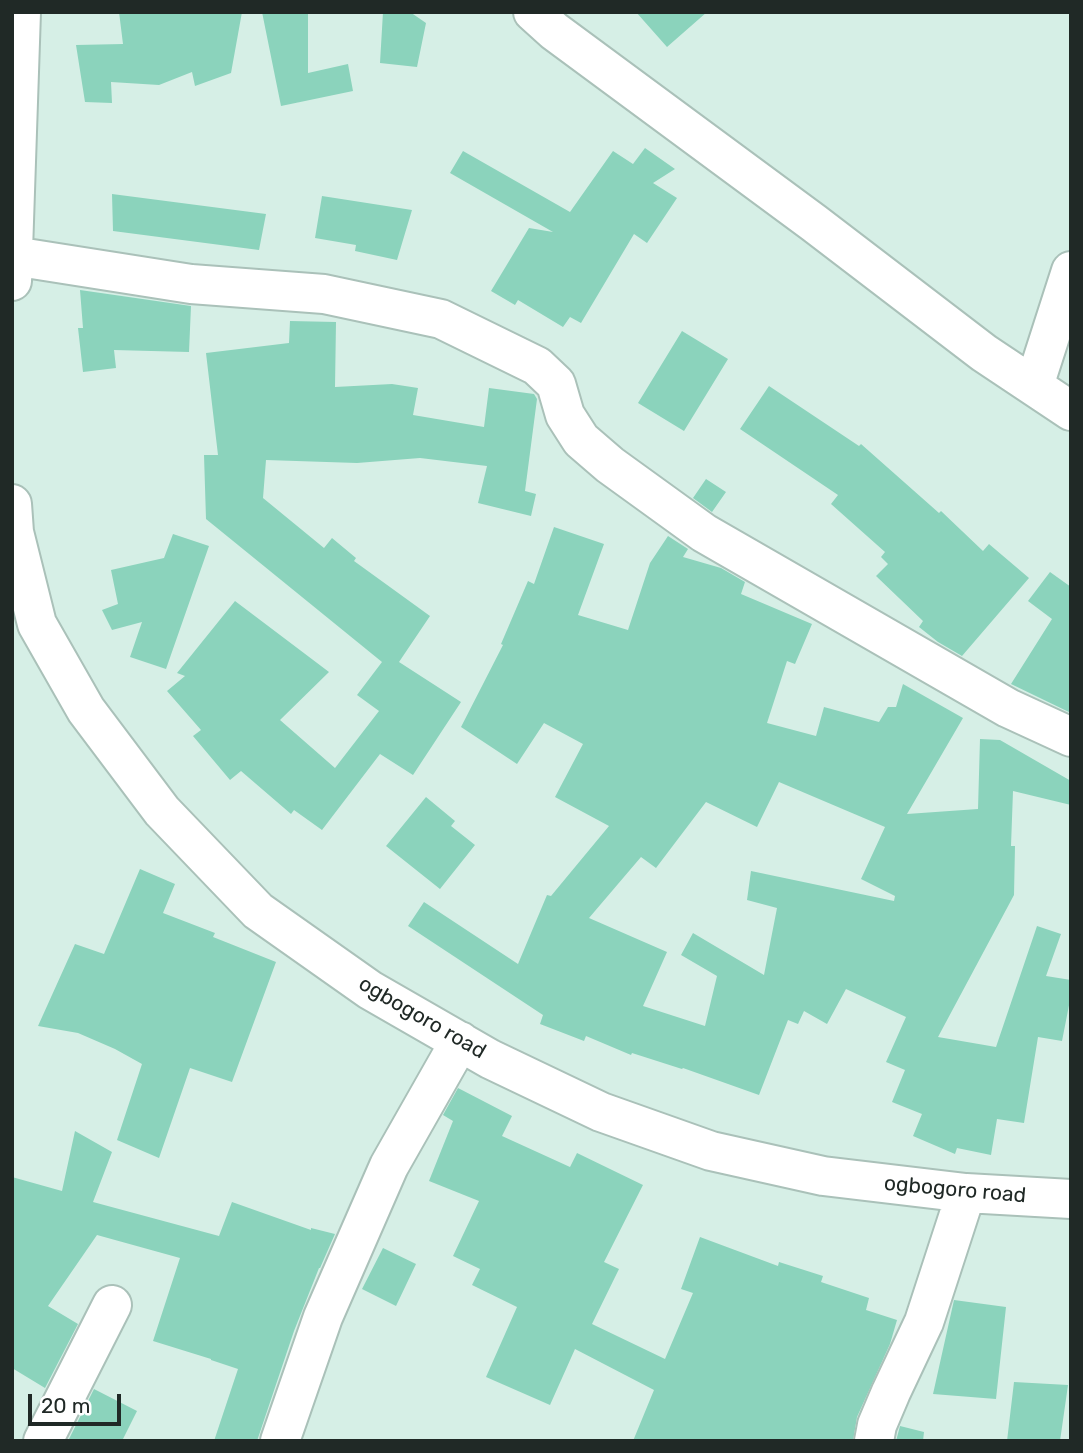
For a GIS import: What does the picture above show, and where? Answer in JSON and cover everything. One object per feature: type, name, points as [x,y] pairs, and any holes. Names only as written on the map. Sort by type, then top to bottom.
[{"type":"street","points":[[12,281],[21,12]]},
{"type":"street","points":[[533,12],[554,31],[814,223],[984,353],[1071,411]]},
{"type":"street","points":[[13,256],[191,284],[324,294],[441,320],[537,366],[556,384],[565,415],[581,440],[610,465],[704,533],[1008,708],[1071,737]]},
{"type":"street","points":[[1034,386],[1071,271]]},
{"type":"street","name":"ogbogoro road","points":[[12,504],[15,553],[37,624],[86,710],[162,811],[258,911],[370,990],[490,1059],[601,1112],[711,1151],[823,1176],[966,1193],[1071,1199]]},
{"type":"street","points":[[280,1441],[323,1317],[388,1166],[460,1041]]},
{"type":"street","points":[[874,1441],[877,1425],[924,1322],[966,1193]]},
{"type":"street","points":[[43,1441],[112,1305]]},
{"type":"building","points":[[119,12],[242,12],[231,73],[195,86],[192,72],[159,85],[111,82],[112,103],[85,102],[76,45],[123,44]]},
{"type":"building","points":[[262,12],[308,12],[308,73],[348,64],[353,91],[281,106]]},
{"type":"building","points":[[383,12],[410,12],[426,23],[417,67],[380,63]]},
{"type":"building","points":[[636,12],[707,12],[667,47]]},
{"type":"building","points":[[645,148],[675,169],[653,183],[677,198],[647,243],[634,234],[581,323],[570,317],[563,327],[518,300],[515,305],[491,291],[529,228],[553,232],[450,173],[463,151],[570,212],[613,151],[633,164]]},
{"type":"building","points":[[112,194],[266,214],[259,250],[113,231]]},
{"type":"building","points":[[322,196],[412,210],[397,260],[355,251],[356,245],[315,238]]},
{"type":"building","points":[[80,290],[191,306],[189,352],[114,350],[116,368],[83,372],[78,328],[83,328]]},
{"type":"building","points":[[290,321],[336,322],[335,387],[392,384],[418,388],[413,415],[484,427],[489,388],[534,394],[537,399],[525,491],[536,494],[531,516],[478,503],[487,466],[420,458],[357,463],[266,460],[263,498],[324,548],[332,538],[356,558],[354,561],[430,616],[399,662],[461,702],[413,775],[380,754],[322,830],[294,810],[291,814],[241,771],[230,780],[193,736],[201,730],[167,691],[185,676],[177,673],[235,601],[329,672],[280,720],[335,768],[379,711],[357,695],[382,662],[206,519],[204,455],[218,455],[206,353],[289,343]]},
{"type":"building","points":[[682,331],[728,359],[684,431],[638,403]]},
{"type":"building","points":[[769,386],[859,446],[861,444],[939,513],[941,511],[983,551],[989,544],[1029,578],[962,656],[919,627],[923,621],[876,576],[888,564],[881,557],[885,552],[831,504],[838,495],[740,429]]},
{"type":"building","points":[[706,479],[726,492],[712,512],[693,498]]},
{"type":"building","points":[[554,527],[604,544],[578,615],[628,630],[650,563],[668,536],[688,549],[683,557],[721,568],[745,582],[741,594],[812,624],[795,664],[787,661],[767,723],[816,736],[824,707],[879,722],[888,707],[896,707],[903,684],[963,718],[907,814],[978,809],[980,739],[1000,740],[1071,781],[1071,805],[1013,791],[1011,846],[1015,846],[1014,895],[938,1037],[996,1047],[1037,926],[1061,934],[1046,976],[1071,980],[1071,995],[1062,1041],[1038,1037],[1024,1123],[997,1119],[991,1155],[957,1148],[955,1154],[913,1136],[922,1114],[892,1102],[905,1070],[886,1062],[906,1017],[846,989],[827,1024],[804,1011],[798,1024],[788,1020],[759,1095],[683,1068],[632,1053],[631,1055],[586,1036],[584,1041],[540,1024],[543,1015],[408,926],[424,902],[518,964],[547,895],[551,896],[609,826],[555,797],[583,744],[544,723],[517,764],[461,727],[503,645],[501,644],[528,581],[534,584]],"holes":[[[779,782],[885,827],[861,879],[895,896],[894,901],[751,871],[747,900],[777,908],[764,975],[693,933],[681,955],[717,976],[705,1026],[643,1006],[667,952],[589,918],[641,857],[656,868],[706,802],[757,827]]]},
{"type":"building","points":[[173,534],[209,546],[166,669],[130,657],[142,622],[112,630],[102,610],[118,604],[111,570],[164,558]]},
{"type":"building","points":[[1050,572],[1071,587],[1071,713],[1011,684],[1052,619],[1028,601]]},
{"type":"building","points":[[426,797],[455,821],[451,826],[475,845],[440,889],[386,846]]},
{"type":"building","points":[[140,869],[175,884],[163,913],[215,933],[213,937],[276,962],[232,1082],[190,1068],[159,1158],[117,1140],[142,1064],[78,1033],[38,1026],[75,944],[104,954]]},
{"type":"building","points":[[458,1088],[512,1116],[502,1136],[570,1167],[577,1153],[643,1185],[604,1262],[619,1269],[592,1324],[665,1359],[693,1293],[681,1289],[700,1237],[778,1266],[779,1262],[823,1276],[821,1282],[869,1298],[866,1310],[897,1320],[890,1344],[857,1417],[853,1441],[633,1441],[654,1390],[575,1349],[550,1405],[486,1377],[517,1307],[472,1285],[480,1269],[453,1256],[479,1201],[429,1181],[453,1121],[443,1115]]},
{"type":"building","points":[[75,1131],[112,1152],[93,1202],[219,1236],[232,1202],[311,1230],[335,1234],[294,1331],[257,1441],[214,1441],[238,1369],[153,1341],[180,1258],[97,1235],[48,1306],[78,1324],[45,1388],[12,1368],[12,1177],[62,1191]]},
{"type":"building","points":[[383,1248],[416,1264],[396,1306],[362,1289]]},
{"type":"building","points":[[954,1300],[1006,1307],[996,1399],[933,1394]]},
{"type":"building","points":[[1014,1382],[1068,1385],[1060,1441],[1007,1441]]},
{"type":"building","points":[[94,1389],[137,1411],[122,1441],[68,1441]]},
{"type":"building","points":[[900,1426],[924,1432],[923,1441],[896,1441]]}]
